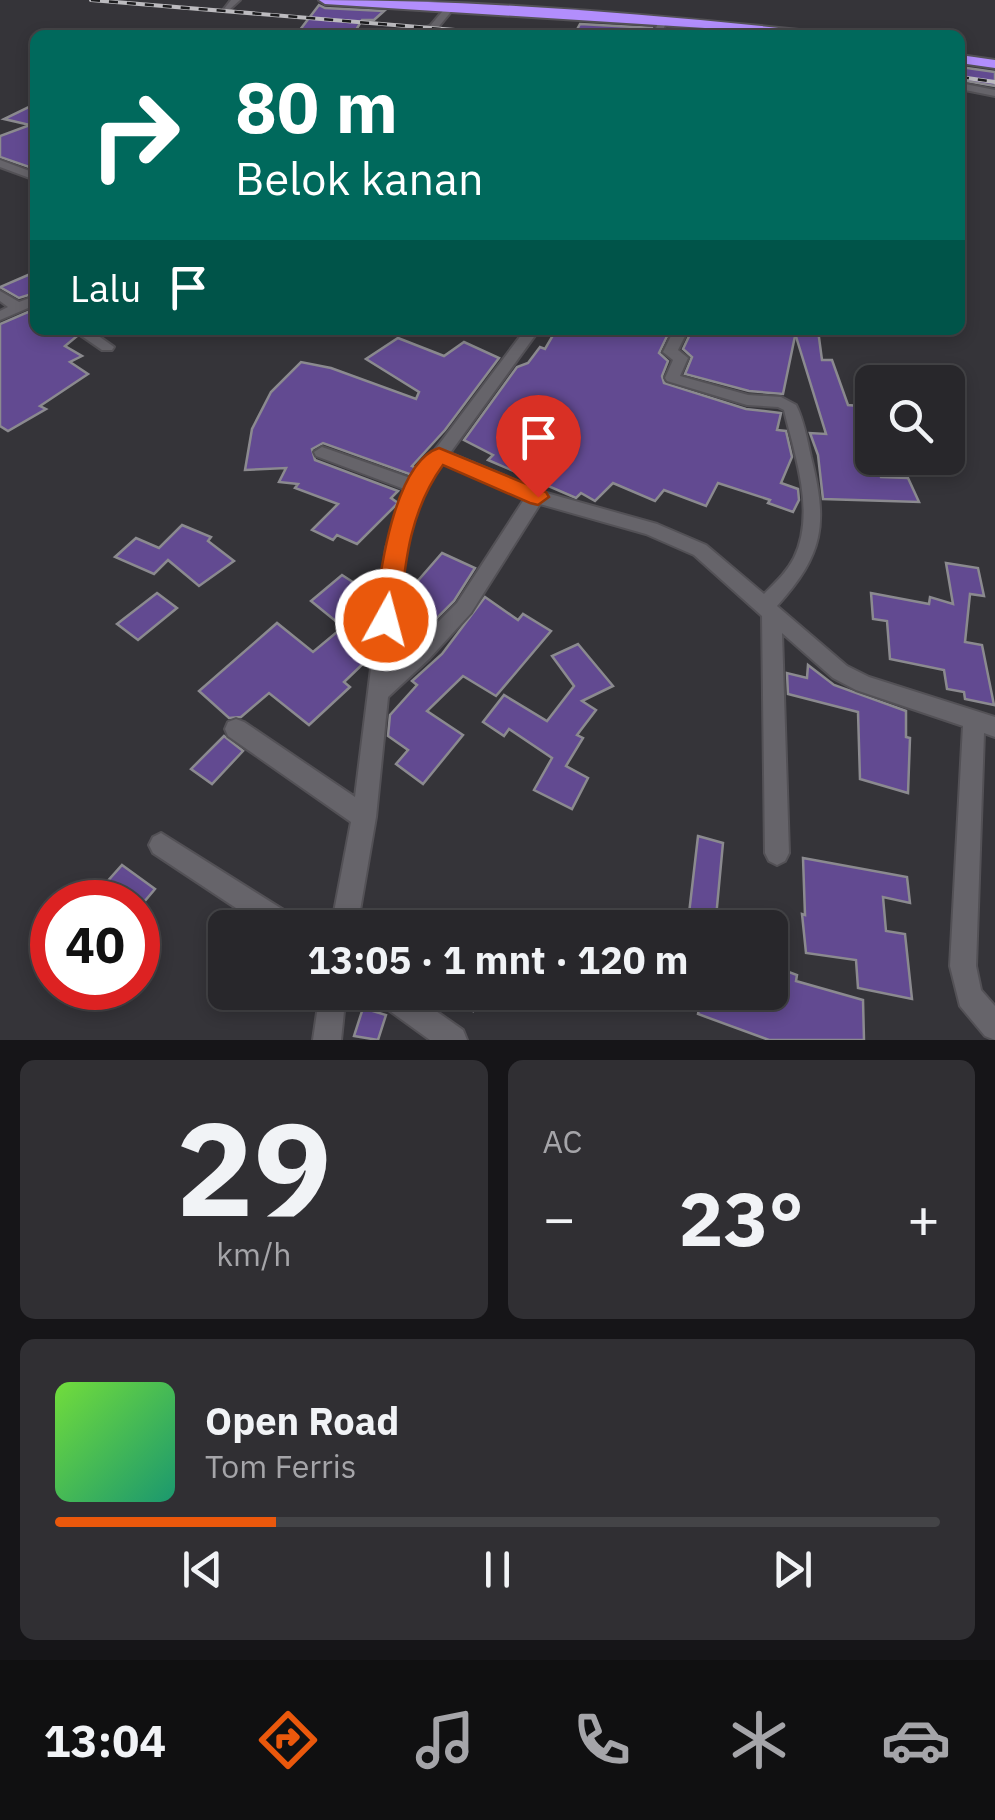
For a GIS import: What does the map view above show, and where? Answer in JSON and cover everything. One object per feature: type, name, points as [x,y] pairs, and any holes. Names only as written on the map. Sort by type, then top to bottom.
[{"type":"highway","points":[[325,0],[703,30]]},
{"type":"highway","points":[[965,59],[995,64]]},
{"type":"street","points":[[227,7],[236,0]]},
{"type":"street","points":[[426,30],[450,8]]},
{"type":"street","points":[[965,87],[995,93]]},
{"type":"street","points":[[0,163],[30,175]]},
{"type":"street","points":[[0,295],[18,308]]},
{"type":"street","points":[[0,316],[30,302]]},
{"type":"street","points":[[88,335],[106,347]]},
{"type":"street","points":[[347,910],[364,817],[395,548],[416,487],[528,335]]},
{"type":"street","points":[[679,335],[670,352],[682,358],[672,378],[747,400],[780,402],[791,408],[813,517],[812,537],[800,566],[768,609],[776,853]]},
{"type":"street","points":[[322,452],[416,487]]},
{"type":"street","points":[[439,456],[536,496],[675,538],[700,550],[840,672],[863,684],[984,724],[963,966],[969,997],[995,1026]]},
{"type":"street","points":[[378,693],[433,640],[485,580],[502,546],[536,496]]},
{"type":"street","points":[[236,730],[364,817]]},
{"type":"street","points":[[162,846],[260,910]]},
{"type":"street","points":[[327,1040],[331,1010]]},
{"type":"street","points":[[410,1010],[453,1040]]},
{"type":"building","points":[[319,5],[384,11],[374,20],[362,20],[356,30],[300,30]]},
{"type":"building","points":[[580,24],[652,28],[652,30],[577,30]]},
{"type":"building","points":[[965,68],[995,72],[995,86],[965,81]]},
{"type":"building","points":[[30,106],[30,125],[4,119]]},
{"type":"building","points":[[30,125],[30,167],[0,157],[0,136]]},
{"type":"building","points":[[30,274],[30,295],[19,298],[0,287]]},
{"type":"building","points":[[30,311],[30,335],[74,335],[65,346],[82,356],[70,362],[88,374],[40,406],[46,409],[8,431],[0,426],[0,324]]},
{"type":"building","points":[[553,335],[668,335],[659,353],[668,361],[662,376],[664,383],[746,409],[781,413],[777,430],[786,431],[792,457],[781,483],[798,489],[799,500],[793,512],[718,483],[706,506],[664,490],[655,501],[613,483],[595,501],[581,493],[576,498],[488,460],[493,455],[464,440],[517,367],[528,363],[540,347],[545,349]]},
{"type":"building","points":[[690,335],[795,336],[783,394],[749,391],[685,374],[692,357],[683,349]]},
{"type":"building","points":[[796,335],[819,335],[822,360],[832,360],[848,405],[855,406],[855,475],[908,478],[919,502],[823,499],[818,455],[810,433],[826,434]]},
{"type":"building","points":[[398,338],[444,356],[464,342],[499,358],[445,430],[412,466],[416,468],[412,475],[323,443],[312,449],[315,460],[398,491],[391,498],[398,503],[357,544],[337,535],[333,540],[312,530],[338,504],[295,488],[298,484],[279,482],[286,468],[245,470],[252,429],[271,392],[301,362],[331,368],[416,399],[419,392],[366,359]]},
{"type":"building","points":[[182,525],[211,537],[208,541],[234,561],[199,586],[168,560],[154,574],[115,557],[136,538],[159,548]]},
{"type":"building","points":[[442,553],[475,568],[454,601],[428,627],[401,615],[403,593]]},
{"type":"building","points":[[946,563],[978,568],[984,596],[970,594],[965,642],[982,645],[994,705],[965,699],[964,692],[947,689],[944,670],[890,659],[887,621],[873,619],[871,593],[929,604],[930,597],[953,604]]},
{"type":"building","points":[[342,575],[376,597],[371,635],[358,647],[369,655],[344,682],[350,687],[309,725],[269,693],[241,717],[229,718],[199,691],[277,623],[313,652],[343,627],[311,601]]},
{"type":"building","points":[[157,593],[177,608],[138,640],[117,624]]},
{"type":"building","points":[[485,597],[518,620],[523,614],[551,631],[496,696],[463,676],[427,711],[463,735],[423,784],[396,764],[408,750],[388,736],[390,715],[417,685],[412,681],[442,654]]},
{"type":"building","points":[[578,644],[613,686],[582,701],[596,710],[577,735],[583,738],[566,766],[588,778],[572,809],[534,790],[552,758],[509,729],[504,736],[483,722],[504,695],[547,721],[574,686],[552,656]]},
{"type":"building","points":[[808,665],[834,685],[906,711],[906,737],[910,738],[908,793],[860,779],[858,712],[788,694],[787,673],[807,678]]},
{"type":"building","points":[[224,736],[243,751],[212,784],[191,769]]},
{"type":"building","points":[[698,836],[723,843],[717,910],[689,910]]},
{"type":"building","points":[[803,858],[907,877],[910,903],[883,897],[886,931],[905,934],[912,999],[858,988],[856,960],[806,953]]},
{"type":"building","points":[[122,865],[143,880],[109,880]]},
{"type":"building","points":[[788,972],[797,975],[796,981],[863,1000],[864,1040],[769,1040],[698,1014],[699,1010],[788,1010]]},
{"type":"building","points":[[362,1010],[386,1015],[378,1040],[354,1036]]},
{"type":"railway","points":[[91,0],[454,30]]},
{"type":"railway","points":[[965,78],[995,82]]},
{"type":"route","points":[[386,620],[395,548],[406,513],[416,487],[439,456],[538,497]]}]
